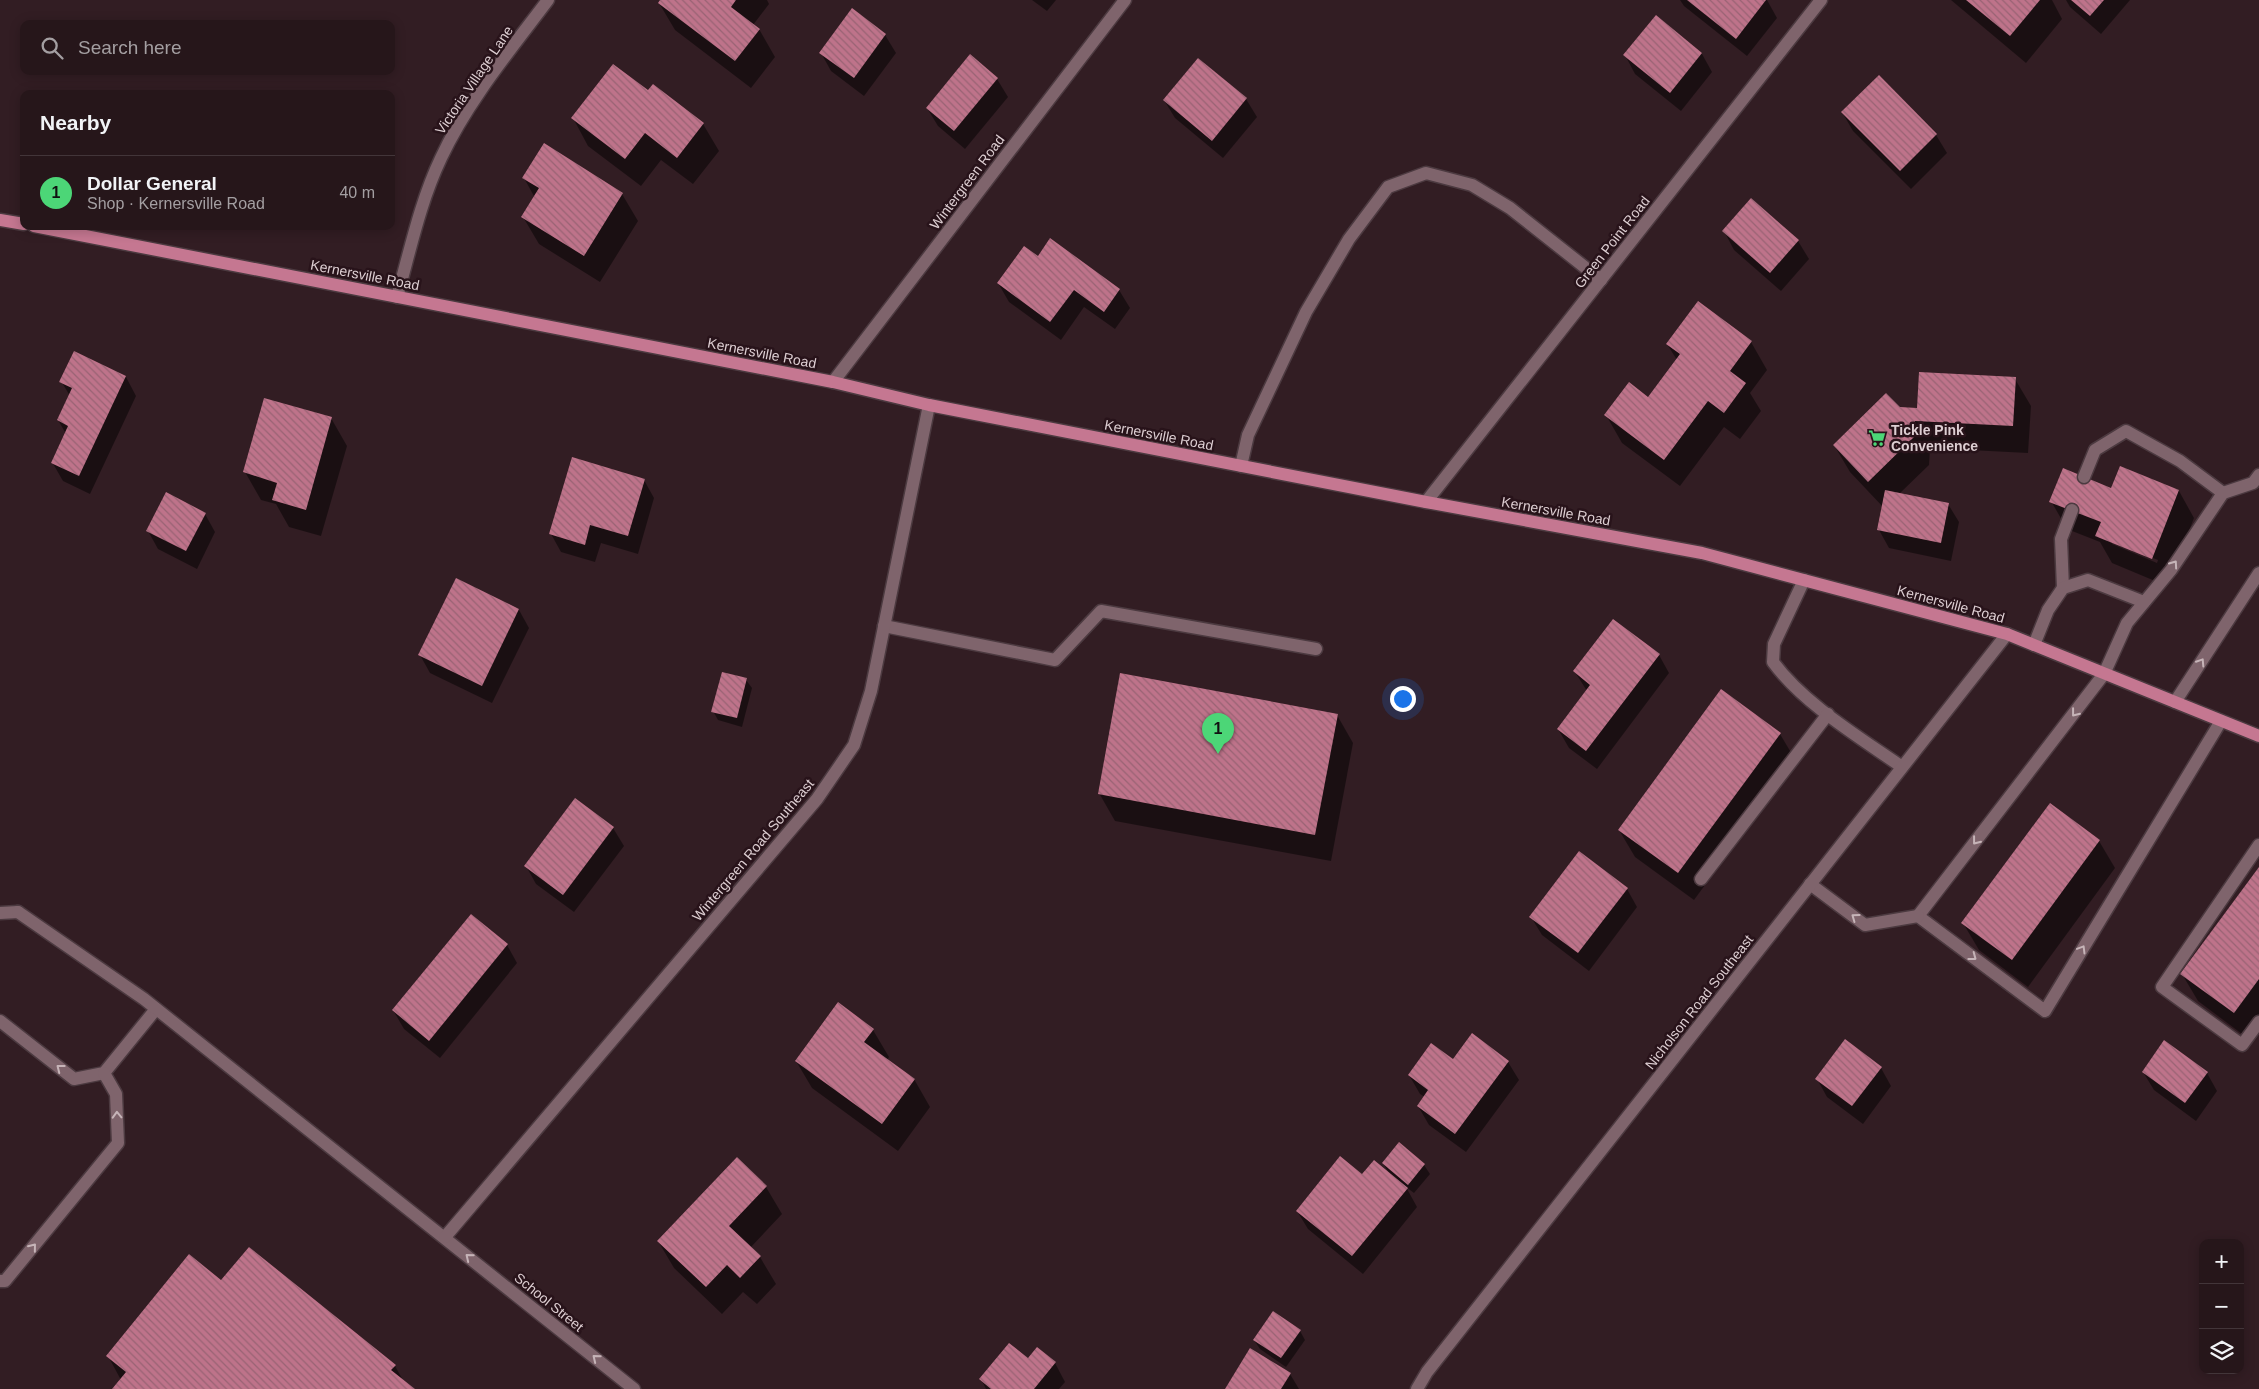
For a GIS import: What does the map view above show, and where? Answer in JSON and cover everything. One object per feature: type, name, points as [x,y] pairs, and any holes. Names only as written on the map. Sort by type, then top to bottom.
[{"type":"main road","points":[[0,220],[20,223]]},
{"type":"main road","name":"Kernersville Road","points":[[54,230],[833,382],[929,405],[1426,502],[1702,553],[2007,634],[2259,736]]},
{"type":"street","name":"Victoria Village Lane","points":[[397,297],[426,196],[441,158],[461,121],[548,0]]},
{"type":"street","name":"Wintergreen Road","points":[[833,382],[1125,0]]},
{"type":"street","name":"Green Point Road","points":[[1426,502],[1821,0]]},
{"type":"street","points":[[1241,466],[1248,435],[1306,312],[1349,239],[1388,188],[1426,173],[1472,185],[1510,208],[1601,280]]},
{"type":"street","name":"Wintergreen Road Southeast","points":[[445,1237],[817,799],[854,745],[871,691],[929,405]]},
{"type":"street","points":[[2084,477],[2096,450],[2126,431],[2180,461],[2223,493]]},
{"type":"street","points":[[1810,884],[1866,925],[1918,916],[2104,674],[2127,623],[2170,570],[2223,493],[2253,483],[2259,475]]},
{"type":"street","points":[[2034,645],[2048,610],[2063,588],[2060,539],[2072,510]]},
{"type":"street","points":[[2174,702],[2259,573]]},
{"type":"street","points":[[1804,580],[1774,644],[1773,662],[1784,676],[1828,714],[1902,767]]},
{"type":"street","points":[[2063,588],[2088,580],[2144,602]]},
{"type":"street","points":[[884,626],[1055,660],[1101,611],[1316,650]]},
{"type":"street","name":"Nicholson Road Southeast","points":[[1416,1389],[1427,1372],[2007,634]]},
{"type":"street","points":[[1701,880],[1828,714]]},
{"type":"street","points":[[1918,916],[2045,1011],[2221,721]]},
{"type":"street","points":[[2259,845],[2162,987],[2242,1045],[2259,1022]]},
{"type":"street","name":"School Street","points":[[0,913],[18,912],[156,1008],[634,1389]]},
{"type":"street","points":[[0,1021],[74,1079],[104,1073],[156,1008]]},
{"type":"street","points":[[0,1281],[5,1281],[118,1143],[116,1094],[104,1073]]},
{"type":"building","points":[[660,0],[736,0],[731,7],[760,29],[735,61],[658,3]]},
{"type":"building","points":[[1687,0],[1766,0],[1736,39]]},
{"type":"building","points":[[1966,0],[2040,0],[2010,36]]},
{"type":"building","points":[[2071,0],[2104,0],[2090,16]]},
{"type":"building","points":[[852,8],[886,34],[854,78],[819,53]]},
{"type":"building","points":[[1656,15],[1702,53],[1670,93],[1623,55]]},
{"type":"building","points":[[970,54],[998,78],[954,131],[926,108]]},
{"type":"building","points":[[1198,58],[1247,98],[1212,141],[1163,100]]},
{"type":"building","points":[[613,64],[648,90],[653,84],[704,123],[677,158],[645,133],[625,159],[571,118]]},
{"type":"building","points":[[1879,75],[1937,134],[1900,171],[1841,112]]},
{"type":"building","points":[[544,143],[623,193],[584,256],[521,217],[539,188],[522,178]]},
{"type":"building","points":[[1751,198],[1799,240],[1770,273],[1722,231]]},
{"type":"building","points":[[1050,238],[1120,289],[1104,312],[1074,290],[1050,322],[997,283],[1024,246],[1038,256]]},
{"type":"building","points":[[1698,301],[1752,341],[1730,371],[1746,383],[1724,413],[1708,401],[1664,460],[1604,415],[1629,382],[1648,397],[1680,354],[1666,344]]},
{"type":"building","points":[[74,351],[126,376],[79,476],[51,463],[68,426],[57,420],[72,388],[59,382]]},
{"type":"building","points":[[1919,372],[2016,377],[2013,426],[1915,421],[1914,437],[1868,482],[1833,445],[1886,393],[1900,407],[1917,408]]},
{"type":"building","points":[[264,398],[332,417],[306,510],[272,500],[277,483],[243,472]]},
{"type":"building","points":[[572,457],[645,479],[628,536],[590,525],[585,545],[549,534]]},
{"type":"building","points":[[2120,466],[2179,490],[2152,559],[2095,536],[2101,522],[2049,502],[2063,468],[2111,488]]},
{"type":"building","points":[[1885,490],[1949,503],[1941,543],[1877,530]]},
{"type":"building","points":[[166,492],[206,513],[186,551],[146,531]]},
{"type":"building","points":[[456,578],[519,609],[482,686],[418,655]]},
{"type":"building","points":[[1613,619],[1660,654],[1586,751],[1557,729],[1590,685],[1573,671]]},
{"type":"building","points":[[722,672],[747,678],[737,718],[711,712]]},
{"type":"building","points":[[1120,673],[1338,714],[1315,835],[1098,794]]},
{"type":"building","points":[[1721,689],[1781,733],[1678,873],[1618,830]]},
{"type":"building","points":[[575,798],[614,827],[563,895],[524,866]]},
{"type":"building","points":[[2050,803],[2100,840],[2012,960],[1961,923]]},
{"type":"building","points":[[1579,851],[1628,888],[1578,953],[1529,917]]},
{"type":"building","points":[[2259,867],[2259,979],[2234,1013],[2180,974]]},
{"type":"building","points":[[471,914],[508,944],[429,1041],[392,1010]]},
{"type":"building","points":[[838,1002],[874,1029],[864,1042],[915,1079],[882,1124],[795,1061]]},
{"type":"building","points":[[1472,1033],[1509,1061],[1455,1134],[1417,1106],[1428,1090],[1408,1075],[1431,1043],[1453,1059]]},
{"type":"building","points":[[1845,1039],[1882,1067],[1852,1106],[1815,1079]]},
{"type":"building","points":[[2164,1040],[2208,1072],[2185,1103],[2142,1072]]},
{"type":"building","points":[[1399,1142],[1425,1164],[1408,1185],[1382,1163]]},
{"type":"building","points":[[1340,1156],[1362,1174],[1374,1160],[1408,1188],[1352,1256],[1296,1211]]},
{"type":"building","points":[[737,1157],[767,1186],[729,1226],[761,1256],[740,1278],[727,1265],[706,1287],[657,1241]]},
{"type":"building","points":[[249,1247],[396,1365],[391,1370],[415,1389],[112,1389],[126,1372],[106,1356],[189,1254],[221,1280]]},
{"type":"building","points":[[1273,1311],[1301,1330],[1281,1358],[1253,1340]]},
{"type":"building","points":[[1009,1343],[1028,1358],[1037,1347],[1056,1362],[1034,1389],[991,1389],[979,1379]]},
{"type":"building","points":[[1250,1348],[1291,1373],[1281,1389],[1225,1389]]},
{"type":"place","name":"Tickle Pink Convenience","points":[[1877,438]]},
{"type":"place","name":"Dollar General","points":[[1218,754]]}]
